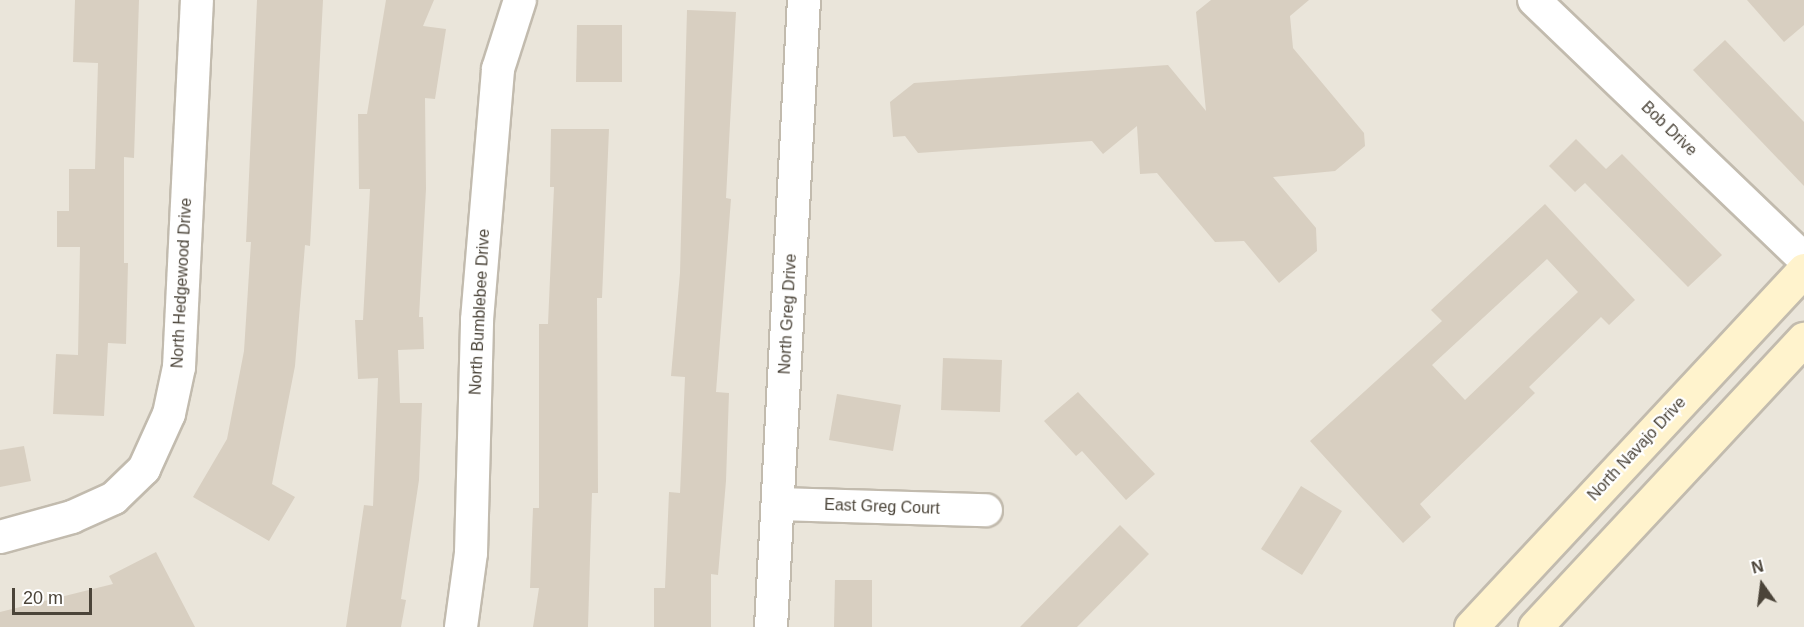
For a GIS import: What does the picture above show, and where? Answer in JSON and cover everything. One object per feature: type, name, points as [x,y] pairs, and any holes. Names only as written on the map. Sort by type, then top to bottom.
[{"type":"street","name":"North Hedgewood Drive","points":[[0,537],[72,517],[114,498],[144,470],[168,414],[179,367],[197,0]]},
{"type":"street","name":"North Bumblebee Drive","points":[[461,627],[471,553],[477,320],[498,69],[520,0]]},
{"type":"street","name":"North Greg Drive","points":[[771,627],[804,0]]},
{"type":"street","name":"Bob Drive","points":[[1534,0],[1804,259]]},
{"type":"street","name":"North Navajo Drive","points":[[1486,622],[1804,270]]},
{"type":"street","points":[[1535,627],[1804,339]]},
{"type":"street","name":"East Greg Court","points":[[778,504],[986,510]]},
{"type":"shaded area","points":[[0,0],[1804,0],[1804,627],[0,627]]},
{"type":"building","points":[[75,0],[139,0],[134,158],[124,157],[124,263],[128,263],[126,344],[108,343],[104,416],[53,414],[56,354],[78,355],[80,247],[57,247],[57,211],[69,211],[69,169],[95,169],[98,63],[73,62]]},
{"type":"building","points":[[257,0],[323,0],[310,246],[305,245],[295,366],[272,484],[295,497],[269,541],[193,497],[227,439],[244,351],[251,242],[246,242]]},
{"type":"building","points":[[386,0],[434,0],[423,26],[446,29],[435,99],[425,98],[426,189],[419,317],[423,317],[424,349],[398,350],[400,403],[422,403],[419,480],[401,599],[406,600],[401,627],[346,627],[364,505],[373,506],[378,378],[358,379],[355,320],[363,320],[370,189],[359,189],[358,114],[367,114]]},
{"type":"building","points":[[1211,0],[1309,0],[1290,16],[1293,48],[1364,133],[1365,146],[1335,171],[1273,177],[1316,228],[1317,251],[1279,283],[1244,241],[1215,242],[1157,173],[1140,174],[1137,126],[1103,154],[1092,141],[918,153],[905,136],[893,137],[890,102],[914,83],[1168,65],[1206,111],[1196,12]]},
{"type":"building","points":[[1747,0],[1804,0],[1804,25],[1784,42]]},
{"type":"building","points":[[687,10],[736,12],[726,198],[731,199],[716,392],[729,393],[726,481],[718,575],[711,574],[711,627],[654,627],[654,588],[665,588],[669,492],[680,493],[685,377],[671,376],[680,273]]},
{"type":"building","points":[[577,25],[622,25],[622,82],[576,82]]},
{"type":"building","points":[[1725,40],[1804,122],[1804,186],[1693,70]]},
{"type":"building","points":[[551,129],[609,129],[602,298],[597,298],[598,493],[592,493],[588,627],[533,627],[539,588],[530,588],[533,508],[539,508],[539,324],[548,324],[554,187],[550,187]]},
{"type":"building","points":[[1576,139],[1606,169],[1622,154],[1722,255],[1688,287],[1585,183],[1575,192],[1549,166]]},
{"type":"building","points":[[1545,204],[1635,300],[1609,325],[1601,317],[1529,387],[1535,393],[1420,504],[1431,517],[1403,543],[1310,441],[1442,321],[1431,310]],"holes":[[[1547,259],[1578,292],[1465,400],[1432,365]]]},
{"type":"building","points":[[943,358],[1002,360],[1000,412],[941,410]]},
{"type":"building","points":[[1078,392],[1155,474],[1126,500],[1082,451],[1076,456],[1044,421]]},
{"type":"building","points":[[837,394],[901,405],[893,451],[829,440]]},
{"type":"building","points":[[24,446],[31,481],[0,487],[0,450]]},
{"type":"building","points":[[1301,486],[1342,511],[1302,575],[1261,549]]},
{"type":"building","points":[[1120,525],[1149,554],[1077,627],[1020,627]]},
{"type":"building","points":[[156,552],[195,627],[0,627],[0,612],[113,584],[109,576]]},
{"type":"building","points":[[835,580],[872,580],[872,627],[834,627]]}]
